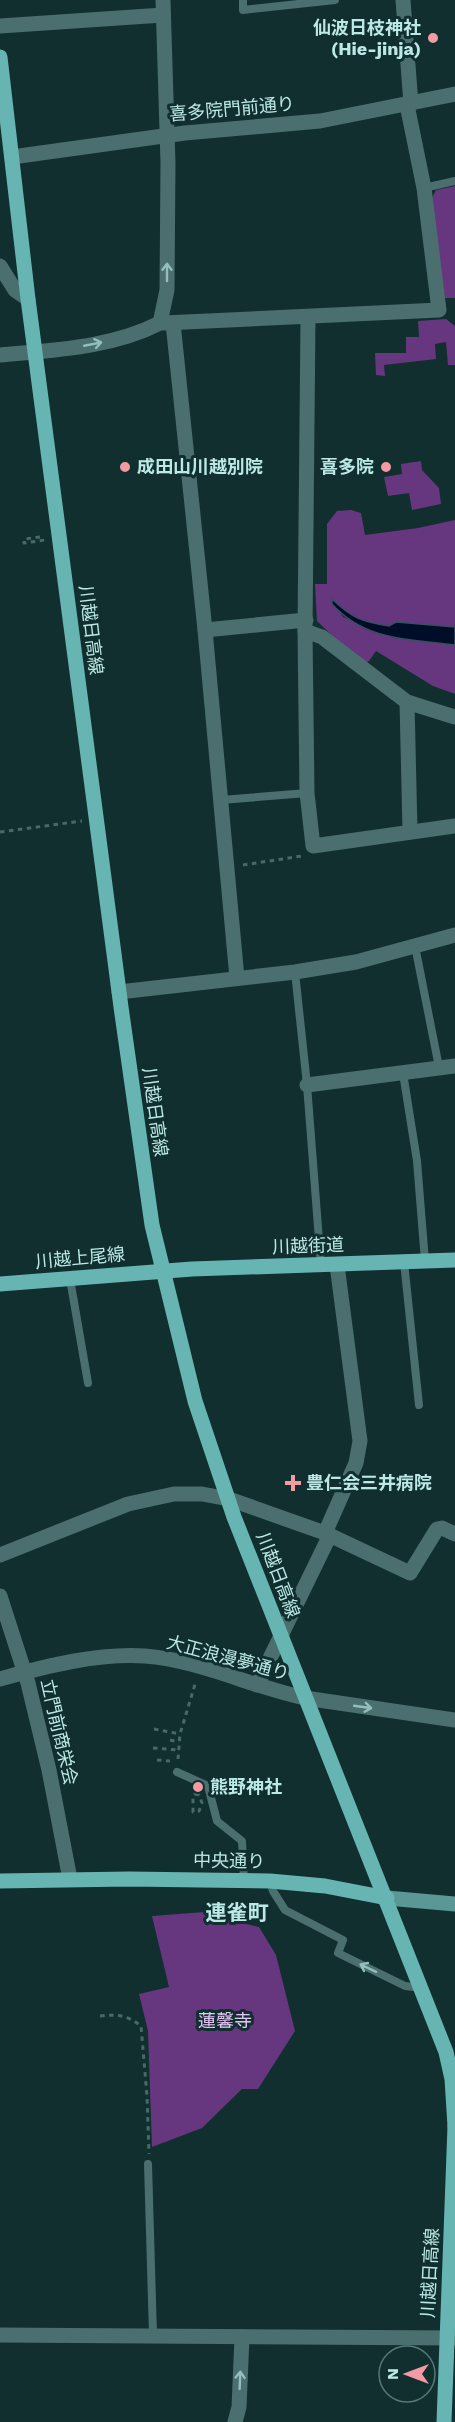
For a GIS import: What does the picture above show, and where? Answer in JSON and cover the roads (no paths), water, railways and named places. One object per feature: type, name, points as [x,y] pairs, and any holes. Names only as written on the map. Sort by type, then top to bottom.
[{"type":"main road","name":"川越日高線","points":[[0,57],[6,157],[36,353],[146,1187],[163,1271],[195,1401],[229,1499],[305,1698],[422,1988],[451,2052],[455,2126],[451,2338],[444,2422]]},
{"type":"main road","name":"川越街道","points":[[163,1271],[455,1260]]},
{"type":"main road","name":"川越上尾線","points":[[0,1284],[163,1271]]},
{"type":"main road","name":"中央通り","points":[[0,1881],[69,1879],[270,1881],[325,1886],[387,1898],[455,1904]]},
{"type":"street","points":[[0,355],[36,353],[98,343],[167,323],[439,310],[424,188],[409,104],[403,0]]},
{"type":"street","points":[[0,26],[163,8],[168,135],[167,323],[205,630],[237,978]]},
{"type":"street","name":"喜多院門前通り","points":[[6,157],[168,135],[320,121],[455,94]]},
{"type":"street","points":[[0,266],[15,290],[28,299]]},
{"type":"street","points":[[308,318],[307,793],[313,846],[455,826]]},
{"type":"street","points":[[205,630],[306,626],[407,702],[455,717]]},
{"type":"street","points":[[407,702],[410,831]]},
{"type":"street","points":[[119,992],[295,972],[356,962],[455,935]]},
{"type":"street","points":[[307,1085],[455,1066]]},
{"type":"street","points":[[257,1685],[328,1534],[356,1463],[360,1442],[337,1265]]},
{"type":"street","points":[[0,1555],[128,1504],[174,1494],[202,1494],[229,1499],[328,1534],[410,1573],[437,1529],[442,1528],[455,1534]]},
{"type":"street","name":"立門前商栄会","points":[[0,1596],[25,1672],[49,1770],[69,1879]]},
{"type":"street","name":"大正浪漫夢通り","points":[[0,1679],[25,1672],[121,1656],[147,1656],[200,1668],[305,1698],[455,1720]]},
{"type":"street","points":[[0,2335],[451,2338]]},
{"type":"street","points":[[235,2422],[239,2407],[242,2337]]},
{"type":"lane","points":[[243,0],[243,10],[335,0]]},
{"type":"lane","points":[[424,188],[455,181]]},
{"type":"lane","points":[[221,800],[307,793]]},
{"type":"lane","points":[[415,946],[439,1067]]},
{"type":"lane","points":[[295,972],[307,1085],[321,1266]]},
{"type":"lane","points":[[403,1073],[417,1161],[425,1261]]},
{"type":"lane","points":[[404,1262],[419,1405]]},
{"type":"lane","points":[[70,1279],[88,1383]]},
{"type":"lane","points":[[177,1772],[208,1786],[218,1821],[242,1841],[244,1881]]},
{"type":"lane","points":[[270,1881],[273,1891],[285,1910],[343,1941],[338,1953],[405,1986],[422,1988]]},
{"type":"lane","points":[[148,2164],[153,2335]]},
{"type":"water","points":[[332,599],[352,615],[372,623],[389,626],[396,622],[455,627],[455,645],[405,639],[373,632],[345,616],[332,604]]},
{"type":"place","name":"仙波日枝神社 (Hie-jinja)","points":[[433,38]]},
{"type":"place","name":"成田山川越別院","points":[[125,467]]},
{"type":"place","name":"喜多院","points":[[386,467]]},
{"type":"place","name":"豊仁会三井病院","points":[[293,1483]]},
{"type":"place","name":"熊野神社","points":[[198,1787]]},
{"type":"district","name":"連雀町","points":[[237,1913]]},
{"type":"park label","name":"蓮馨寺","points":[[225,2021]]}]
